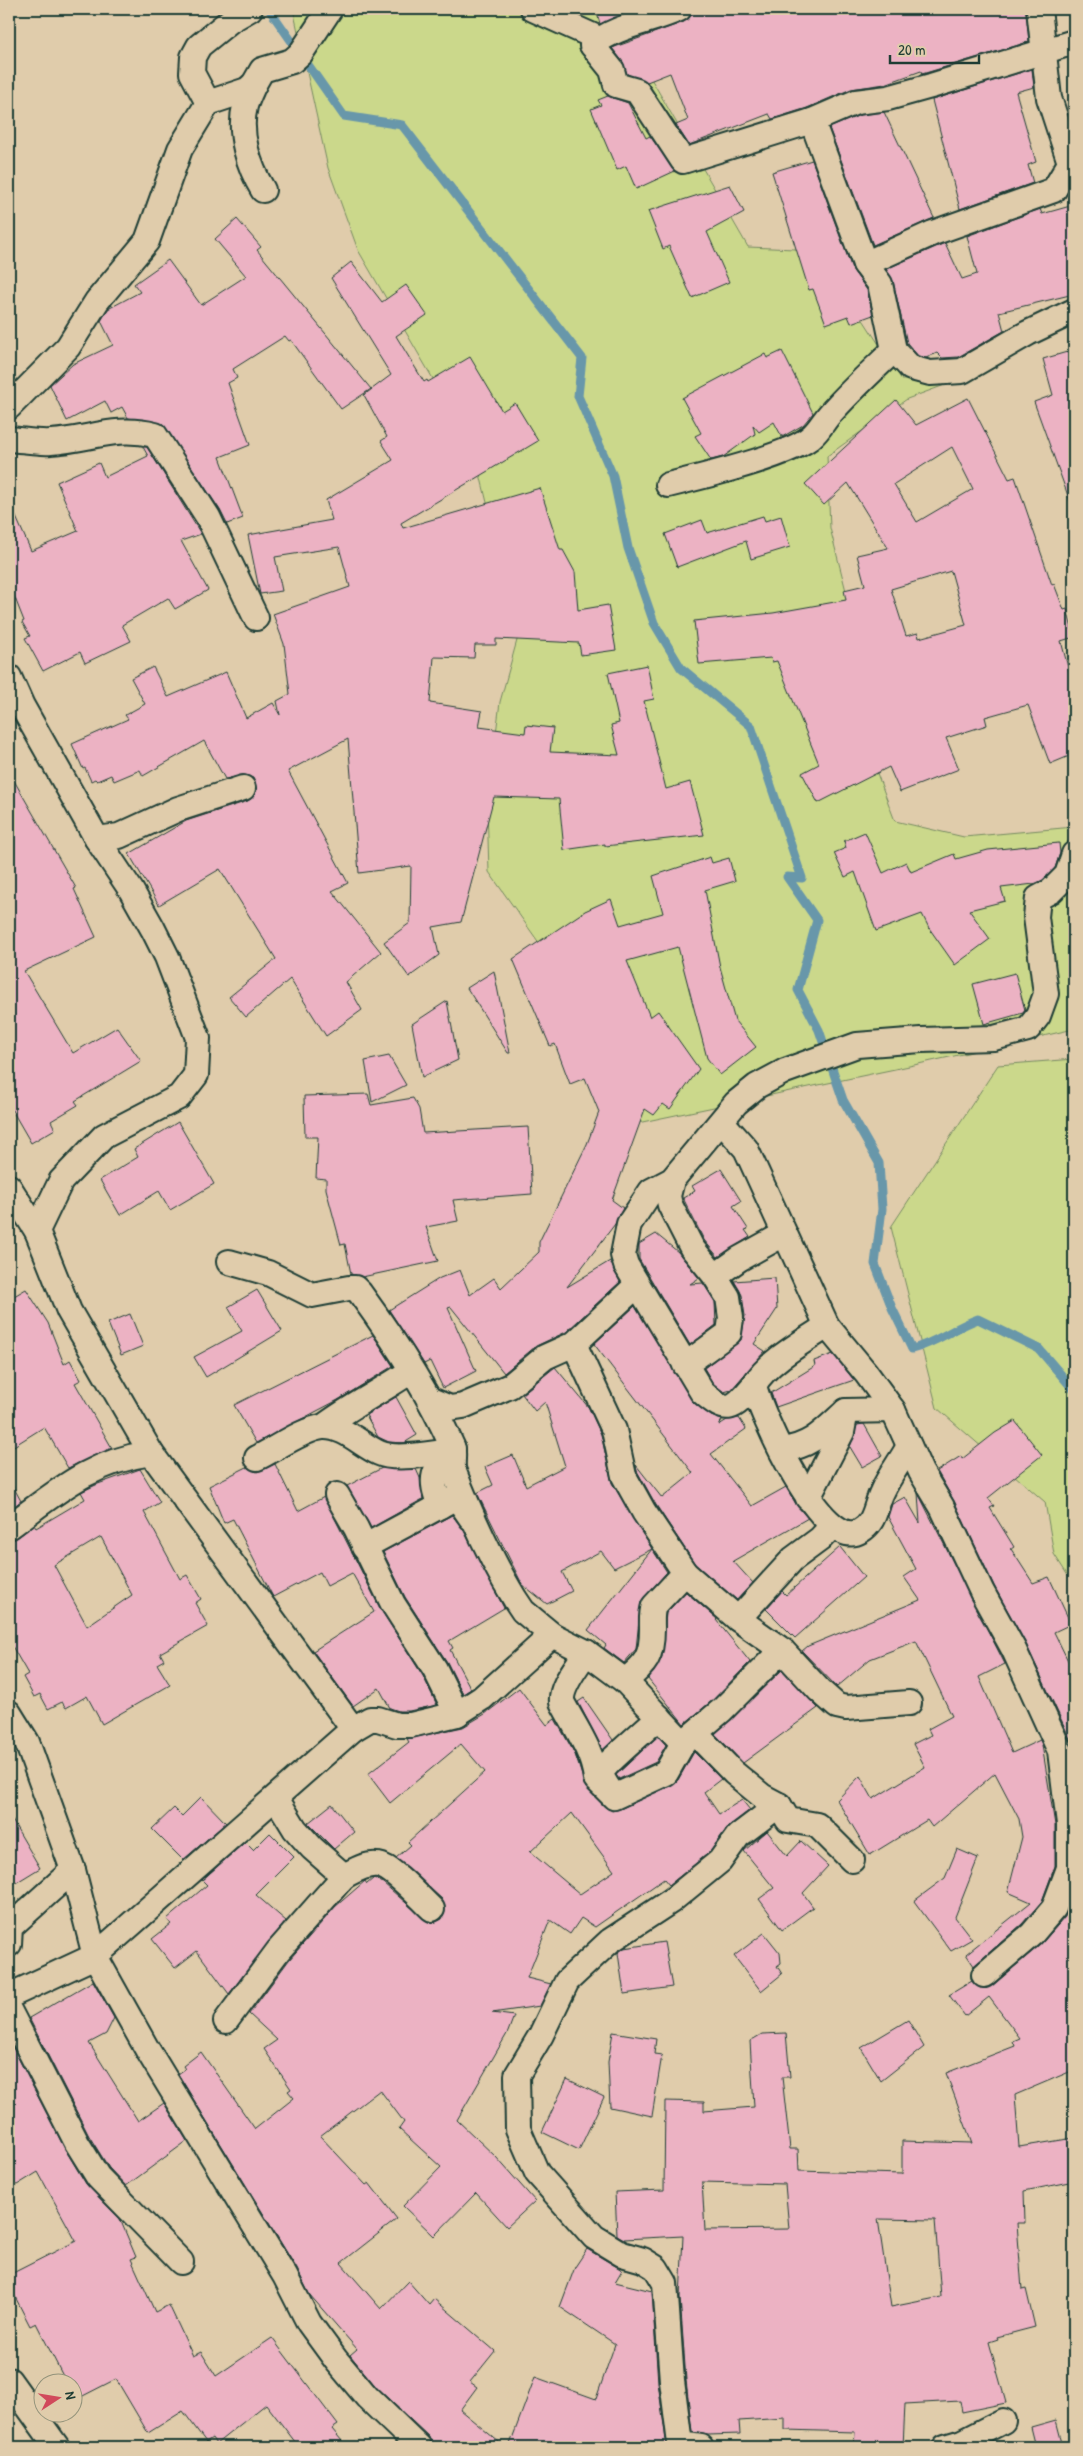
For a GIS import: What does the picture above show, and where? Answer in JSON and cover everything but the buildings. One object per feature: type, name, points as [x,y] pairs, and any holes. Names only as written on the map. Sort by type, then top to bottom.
[{"type":"street","points":[[208,103],[192,73],[193,57],[199,46],[231,20],[250,9]]},
{"type":"street","points":[[263,190],[254,175],[247,154],[243,129],[244,107],[262,70],[292,61],[301,53],[330,9]]},
{"type":"street","points":[[533,9],[593,36],[592,45],[612,70],[616,85],[637,92],[683,161],[812,121],[856,102],[888,98],[1074,42]]},
{"type":"street","points":[[592,45],[609,33],[661,17],[679,9]]},
{"type":"street","points":[[865,264],[933,233],[1054,190],[1072,169],[1049,98],[1039,9]]},
{"type":"street","points":[[9,407],[68,347],[97,300],[147,242],[180,149],[208,103],[247,90],[254,84]]},
{"type":"street","points":[[812,121],[865,264],[880,284],[894,350],[911,368],[930,373],[962,371],[1021,337],[1074,311]]},
{"type":"street","points":[[668,485],[706,476],[772,455],[812,437],[839,404],[894,350]]},
{"type":"street","points":[[9,439],[51,442],[108,431],[139,431],[155,435],[208,518],[256,618]]},
{"type":"street","points":[[9,677],[22,706],[97,839],[131,890],[167,957],[198,1038],[196,1075],[180,1097],[104,1136],[61,1181],[37,1231]]},
{"type":"street","points":[[97,839],[119,836],[178,809],[242,788]]},
{"type":"street","points":[[827,1326],[800,1344],[760,1376],[738,1405],[722,1408],[702,1392],[637,1285],[623,1255],[629,1224],[651,1191],[672,1180],[736,1103],[757,1086],[785,1071],[857,1046],[920,1040],[994,1038],[1028,1028],[1038,1016],[1046,994],[1036,917],[1038,898],[1067,875],[1074,854]]},
{"type":"street","points":[[722,1122],[746,1149],[827,1326],[866,1373],[893,1410],[1014,1650],[1060,1751],[1072,1823],[1072,1876],[1054,1908],[1032,1934],[984,1975]]},
{"type":"street","points":[[672,1180],[668,1196],[670,1205],[692,1248],[715,1276],[728,1297],[731,1318],[729,1333],[685,1365]]},
{"type":"street","points":[[9,1187],[37,1231],[69,1311],[151,1453],[353,1729]]},
{"type":"street","points":[[715,1276],[739,1259],[784,1234]]},
{"type":"street","points":[[229,1262],[268,1273],[312,1295],[355,1288],[396,1344],[411,1371],[431,1400],[452,1450],[453,1469],[473,1521]]},
{"type":"street","points":[[431,1400],[450,1408],[471,1403],[510,1386],[545,1357],[574,1344],[637,1285]]},
{"type":"street","points":[[574,1344],[614,1430],[624,1476],[644,1512],[684,1573],[738,1620],[782,1650],[818,1690],[837,1706],[846,1708],[909,1703]]},
{"type":"street","points":[[257,1458],[310,1431],[324,1427],[348,1409],[382,1391],[411,1371]]},
{"type":"street","points":[[754,1386],[775,1440],[808,1498],[832,1526],[842,1531],[855,1533],[861,1530],[876,1514],[882,1492],[910,1446]]},
{"type":"street","points":[[787,1460],[796,1448],[813,1441],[846,1411],[893,1410]]},
{"type":"street","points":[[808,1498],[842,1432],[846,1411]]},
{"type":"street","points":[[324,1427],[355,1437],[380,1454],[410,1456],[452,1450]]},
{"type":"street","points":[[440,1506],[435,1493],[434,1478],[439,1463],[452,1450]]},
{"type":"street","points":[[9,1527],[59,1490],[100,1466],[129,1457],[151,1453]]},
{"type":"street","points":[[787,1460],[826,1465]]},
{"type":"street","points":[[337,1495],[356,1528],[393,1604],[435,1669],[457,1714]]},
{"type":"street","points":[[364,1547],[456,1499],[473,1521],[523,1611],[552,1635],[586,1652],[625,1681],[659,1717],[690,1738],[762,1796],[779,1805],[788,1820],[817,1825],[852,1860]]},
{"type":"street","points":[[738,1620],[793,1559],[832,1526]]},
{"type":"street","points":[[625,1681],[645,1665],[650,1654],[652,1644],[652,1611],[654,1606],[684,1573]]},
{"type":"street","points":[[9,1996],[95,1956],[353,1729],[370,1719],[378,1719],[397,1725],[411,1725],[457,1714],[482,1698],[552,1635]]},
{"type":"street","points":[[614,1796],[666,1773],[690,1738],[782,1650]]},
{"type":"street","points":[[586,1652],[561,1695],[562,1702],[587,1749],[594,1767],[596,1779],[614,1796]]},
{"type":"street","points":[[9,1713],[27,1742],[73,1870],[95,1956],[162,2074],[285,2276],[309,2323],[336,2360],[367,2397],[419,2447]]},
{"type":"street","points":[[614,1796],[604,1781],[602,1771],[605,1764],[634,1741],[659,1717]]},
{"type":"street","points":[[276,1798],[295,1829],[312,1848],[344,1876]]},
{"type":"street","points":[[687,2446],[672,2381],[665,2283],[656,2268],[643,2260],[622,2254],[594,2237],[537,2173],[518,2129],[516,2074],[541,2035],[567,1981],[610,1941],[671,1901],[720,1861],[738,1836],[779,1805]]},
{"type":"street","points":[[226,2021],[278,1951],[344,1876],[364,1866],[378,1865],[388,1869],[432,1909]]},
{"type":"street","points":[[9,1944],[10,1927],[73,1870]]},
{"type":"street","points":[[9,2010],[77,2144],[98,2177],[182,2262]]},
{"type":"street","points":[[9,2380],[57,2447]]},
{"type":"street","points":[[945,2447],[962,2442],[1003,2421]]},
{"type":"green space","points":[[293,9],[611,9],[748,247],[818,250],[902,380],[969,376],[907,399],[827,456],[830,528],[863,658],[869,752],[895,821],[964,837],[1074,827],[1074,1029],[914,1065],[628,1125],[617,1053],[489,872],[487,805],[500,702],[519,633],[480,474],[464,432],[358,250],[328,168]]},
{"type":"green space","points":[[1074,1059],[1074,1585],[1054,1554],[1045,1502],[937,1408],[891,1227],[998,1065]]},
{"type":"waterway","points":[[269,9],[344,116],[402,125],[582,358],[578,396],[613,476],[628,548],[654,623],[681,668],[751,726],[802,878],[787,877],[817,920],[798,990],[819,1030],[843,1100],[879,1163],[882,1209],[875,1264],[892,1308],[912,1349],[929,1343],[978,1319],[1039,1349],[1074,1390]]}]
